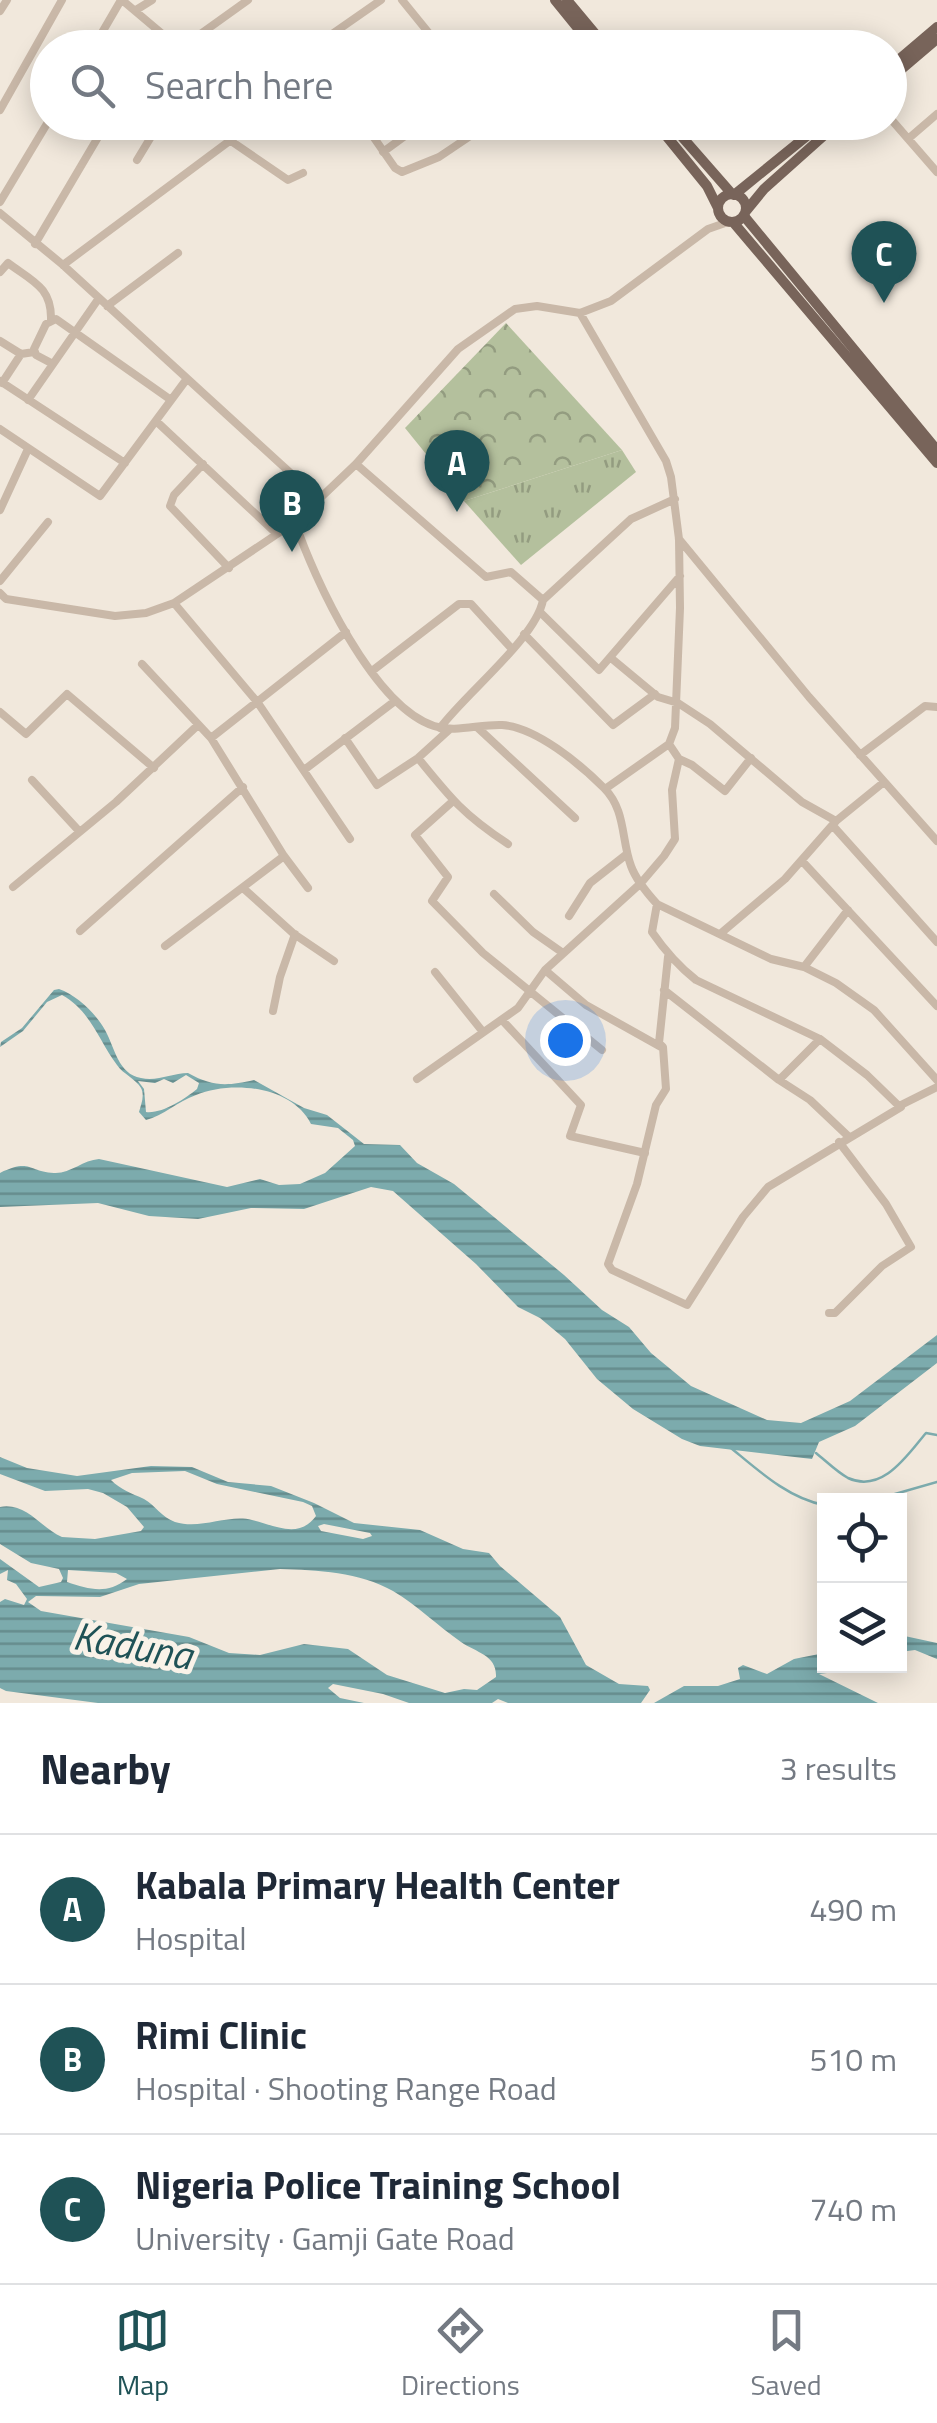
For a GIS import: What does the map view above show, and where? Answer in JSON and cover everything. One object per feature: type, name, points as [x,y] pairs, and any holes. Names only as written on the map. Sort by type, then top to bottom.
[{"type":"main road","points":[[554,0],[579,30]]},
{"type":"main road","points":[[568,0],[592,30]]},
{"type":"main road","points":[[907,53],[937,27]]},
{"type":"main road","points":[[907,64],[937,39]]},
{"type":"main road","points":[[669,140],[706,186],[718,210],[738,218],[937,450]]},
{"type":"main road","points":[[685,140],[733,194],[744,200],[738,218],[756,249],[937,463]]},
{"type":"main road","points":[[718,210],[721,200],[801,140]]},
{"type":"main road","points":[[738,218],[819,140]]},
{"type":"street","points":[[0,11],[7,0]]},
{"type":"street","points":[[45,30],[62,0]]},
{"type":"street","points":[[103,30],[122,0],[157,30]]},
{"type":"street","points":[[136,10],[152,0]]},
{"type":"street","points":[[206,30],[248,0]]},
{"type":"street","points":[[338,30],[381,0]]},
{"type":"street","points":[[402,0],[426,30]]},
{"type":"street","points":[[0,110],[30,57]]},
{"type":"street","points":[[937,114],[908,139],[937,172]]},
{"type":"street","points":[[0,202],[37,140]]},
{"type":"street","points":[[35,244],[96,140]]},
{"type":"street","points":[[137,160],[149,140]]},
{"type":"street","points":[[375,140],[395,168],[407,171],[465,140]]},
{"type":"street","points":[[383,152],[399,140]]},
{"type":"street","points":[[63,266],[231,141],[288,180],[303,173]]},
{"type":"street","points":[[708,229],[718,210]]},
{"type":"street","points":[[0,213],[320,500]]},
{"type":"street","points":[[2,599],[115,616],[174,603],[295,522],[356,464],[458,349],[515,310],[537,306],[580,313],[611,302],[708,229],[738,218]]},
{"type":"street","points":[[107,306],[178,252]]},
{"type":"street","points":[[0,272],[8,263],[46,293],[52,302],[51,320]]},
{"type":"street","points":[[28,400],[98,298]]},
{"type":"street","points":[[580,313],[666,461],[676,500],[679,539],[675,728],[669,744],[605,789]]},
{"type":"street","points":[[34,352],[46,324],[56,320],[76,330],[172,400]]},
{"type":"street","points":[[0,341],[22,354],[34,352],[52,364]]},
{"type":"street","points":[[22,354],[1,382],[125,463]]},
{"type":"street","points":[[0,429],[96,496],[105,493],[186,380]]},
{"type":"street","points":[[156,421],[277,534]]},
{"type":"street","points":[[0,510],[28,449]]},
{"type":"street","points":[[202,464],[174,495],[170,506],[228,568]]},
{"type":"street","points":[[356,464],[486,577],[511,572],[543,600]]},
{"type":"street","points":[[345,738],[377,784],[418,758],[524,634],[540,612],[543,600],[631,519],[676,500]]},
{"type":"street","points":[[0,581],[48,522]]},
{"type":"street","points":[[295,522],[318,580],[346,632],[395,701],[414,716],[445,728],[500,725],[531,731],[605,789],[621,817],[627,854],[656,904],[772,959],[804,967],[836,982],[874,1010],[937,1084],[768,1187],[684,1305],[609,1266],[656,1106],[666,1089],[659,1043],[668,957]]},
{"type":"street","points":[[679,539],[809,697],[937,841]]},
{"type":"street","points":[[540,612],[596,669],[604,668],[680,576]]},
{"type":"street","points":[[174,603],[258,703],[350,839]]},
{"type":"street","points":[[372,672],[459,604],[470,604],[512,649]]},
{"type":"street","points":[[211,738],[346,632]]},
{"type":"street","points":[[524,634],[614,725],[655,694]]},
{"type":"street","points":[[612,658],[655,694],[678,703],[752,758],[802,802],[835,824],[937,942]]},
{"type":"street","points":[[142,664],[211,738],[308,888]]},
{"type":"street","points":[[0,712],[26,734],[67,694],[154,768]]},
{"type":"street","points":[[304,770],[395,701]]},
{"type":"street","points":[[860,754],[925,706],[937,707]]},
{"type":"street","points":[[13,887],[154,768],[198,725]]},
{"type":"street","points":[[478,728],[575,818]]},
{"type":"street","points":[[669,744],[679,760],[692,765],[725,791],[752,758]]},
{"type":"street","points":[[418,758],[452,802],[508,844]]},
{"type":"street","points":[[416,1079],[518,1008],[545,970],[641,884],[675,839],[673,779],[679,760]]},
{"type":"street","points":[[32,780],[79,831]]},
{"type":"street","points":[[720,934],[884,782]]},
{"type":"street","points":[[80,931],[242,787]]},
{"type":"street","points":[[452,802],[415,835],[447,874],[432,901],[528,992],[602,1050]]},
{"type":"street","points":[[569,916],[590,883],[627,854]]},
{"type":"street","points":[[165,946],[284,856]]},
{"type":"street","points":[[802,861],[937,1006]]},
{"type":"street","points":[[243,888],[295,934],[334,961]]},
{"type":"street","points":[[494,894],[534,932],[563,952]]},
{"type":"street","points":[[656,904],[652,932],[668,957],[696,980],[820,1040],[901,1107]]},
{"type":"street","points":[[804,967],[848,910]]},
{"type":"street","points":[[273,1011],[295,934]]},
{"type":"street","points":[[545,970],[586,1005],[662,1048]]},
{"type":"street","points":[[434,972],[483,1032]]},
{"type":"street","points":[[664,990],[826,1113],[849,1137]]},
{"type":"street","points":[[502,1020],[581,1105],[570,1136],[645,1153]]},
{"type":"street","points":[[779,1080],[820,1040]]},
{"type":"street","points":[[830,1313],[846,1304],[882,1266],[911,1246],[886,1204],[839,1142]]},
{"type":"green space","points":[[506,323],[622,450],[464,501],[405,428]]},
{"type":"green space","points":[[622,450],[636,472],[521,565],[464,501]]},
{"type":"water","points":[[54,990],[73,996],[91,1012],[105,1030],[122,1066],[133,1076],[153,1079],[188,1073],[220,1084],[254,1080],[304,1108],[327,1115],[364,1144],[400,1145],[417,1163],[454,1184],[602,1310],[629,1327],[651,1353],[691,1386],[767,1420],[801,1423],[850,1401],[937,1335],[937,1363],[855,1426],[819,1442],[812,1459],[700,1446],[633,1409],[597,1379],[565,1339],[540,1318],[518,1307],[393,1191],[371,1187],[304,1209],[251,1208],[198,1219],[149,1216],[98,1203],[0,1207],[0,1173],[18,1167],[60,1173],[99,1159],[227,1187],[260,1179],[279,1185],[300,1184],[325,1173],[355,1146],[338,1128],[311,1124],[290,1101],[260,1090],[210,1090],[146,1120],[139,1112],[141,1088],[117,1065],[80,1009],[62,995],[47,1002],[23,1031],[0,1047]],"holes":[[[186,1075],[199,1083],[197,1089],[173,1105],[146,1112],[144,1089],[138,1081],[155,1083],[164,1079],[173,1083]]]},
{"type":"water","name":"Kaduna","points":[[0,1457],[27,1468],[77,1476],[151,1466],[192,1467],[228,1482],[271,1486],[354,1523],[420,1530],[463,1549],[489,1553],[560,1617],[586,1665],[619,1684],[648,1686],[650,1690],[641,1703],[508,1703],[498,1699],[492,1703],[409,1703],[333,1684],[328,1688],[340,1698],[364,1703],[98,1703],[6,1691],[0,1688],[0,1602],[5,1599],[24,1605],[27,1599],[16,1584],[7,1580],[8,1570],[0,1574],[0,1559],[39,1587],[61,1582],[63,1578],[59,1569],[31,1563],[0,1544],[0,1507],[18,1508],[62,1537],[95,1539],[141,1531],[144,1527],[127,1507],[103,1493],[88,1489],[45,1491],[0,1474]],"holes":[[[185,1471],[217,1484],[303,1502],[312,1506],[316,1516],[294,1529],[243,1519],[175,1522],[111,1480],[132,1473]],[[324,1524],[372,1536],[363,1539],[321,1531],[318,1526]],[[280,1569],[352,1576],[402,1597],[461,1642],[485,1655],[493,1664],[496,1677],[477,1690],[445,1693],[387,1675],[348,1649],[304,1644],[260,1655],[229,1653],[189,1637],[41,1611],[28,1602],[36,1596],[100,1597],[139,1584]],[[68,1570],[116,1573],[127,1579],[105,1589],[67,1582]]]},
{"type":"water","points":[[907,1637],[937,1643],[937,1659],[915,1650],[907,1651]]},
{"type":"water","points":[[817,1654],[817,1673],[827,1673],[819,1674],[878,1703],[654,1703],[684,1686],[718,1686],[740,1679],[738,1668],[743,1665],[767,1674],[794,1659]]},
{"type":"waterway","points":[[816,1453],[848,1478],[872,1481],[903,1461],[926,1433],[937,1435]]},
{"type":"waterway","points":[[731,1448],[786,1490],[817,1503]]},
{"type":"waterway","points":[[898,1493],[937,1482]]},
{"type":"place","name":"Nigeria Police Training School","points":[[884,303]]},
{"type":"place","name":"Kabala Primary Health Center","points":[[457,512]]},
{"type":"place","name":"Rimi Clinic","points":[[292,552]]}]
